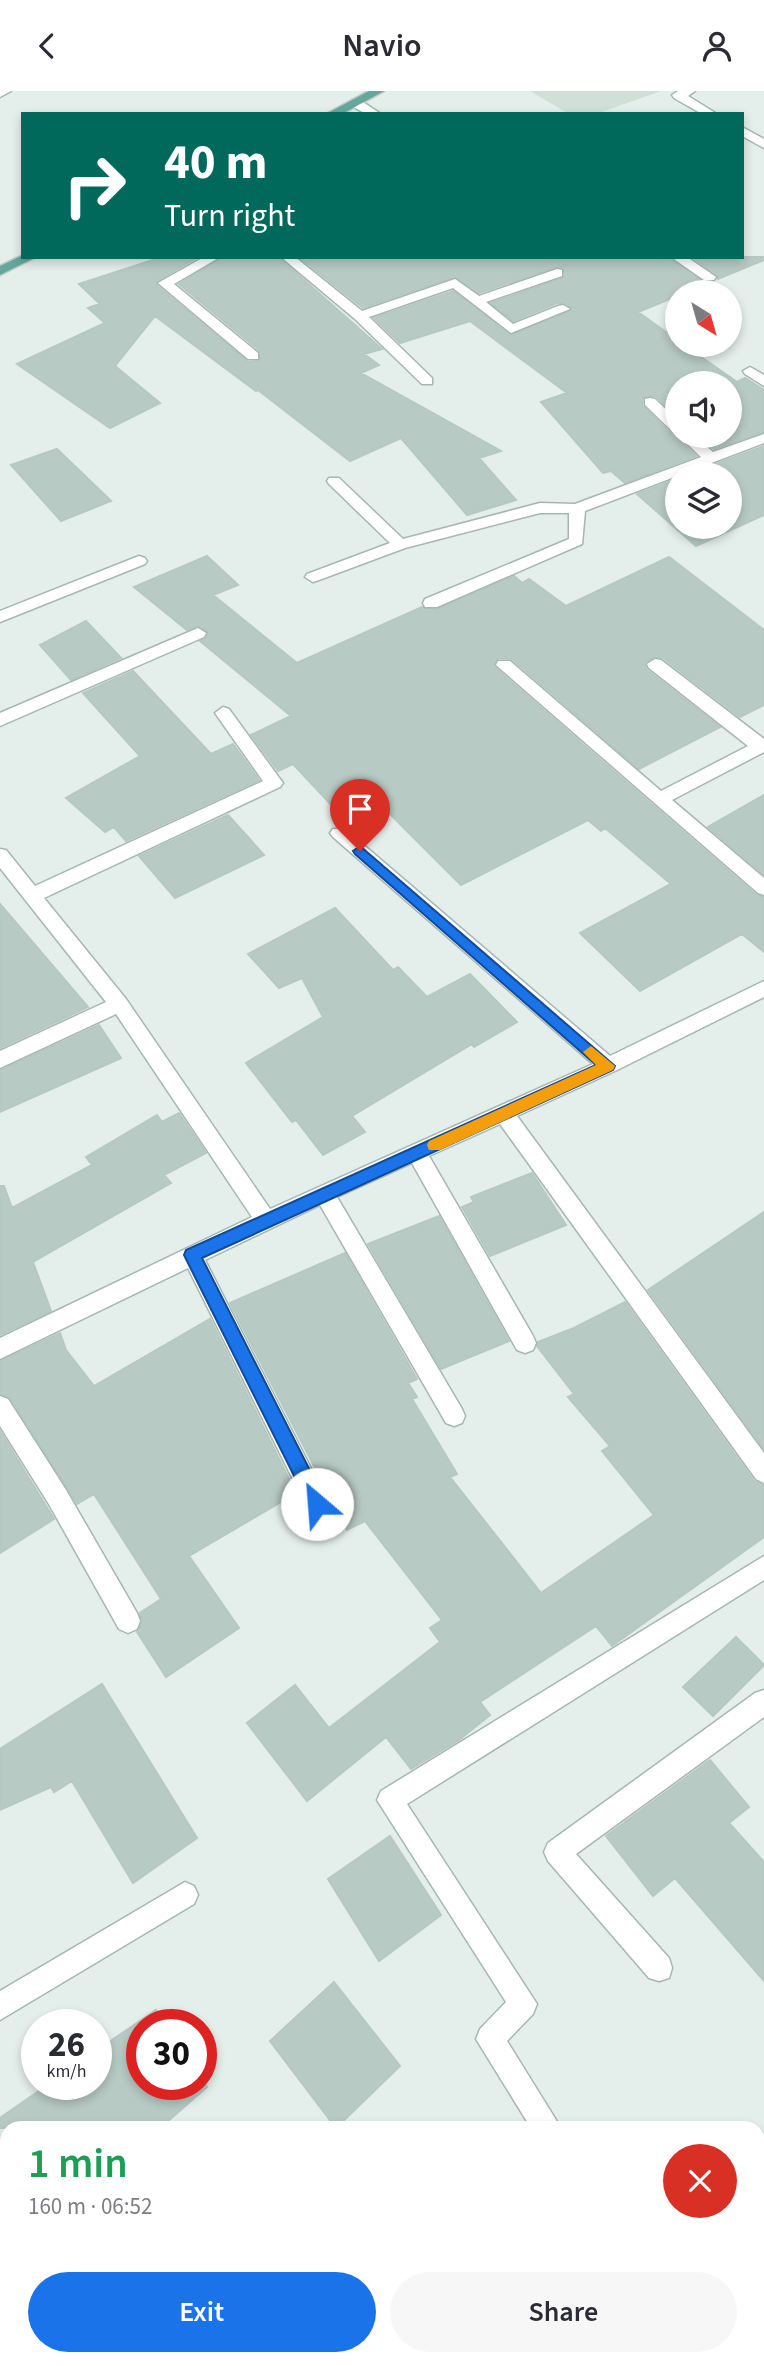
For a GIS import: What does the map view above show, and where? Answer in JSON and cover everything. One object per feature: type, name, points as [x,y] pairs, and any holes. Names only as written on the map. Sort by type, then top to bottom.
[{"type":"main road","points":[[336,112],[378,91]]},
{"type":"main road","points":[[0,271],[26,259]]},
{"type":"street","points":[[0,93],[5,91]]},
{"type":"street","points":[[689,91],[678,95],[708,112]]},
{"type":"street","points":[[356,103],[372,112]]},
{"type":"street","points":[[744,132],[764,144]]},
{"type":"street","points":[[210,259],[165,283],[253,356]]},
{"type":"street","points":[[289,259],[360,316],[427,381]]},
{"type":"street","points":[[680,259],[709,277]]},
{"type":"street","points":[[476,301],[557,273]]},
{"type":"street","points":[[360,316],[454,283],[511,329],[564,309]]},
{"type":"street","points":[[750,371],[764,382]]},
{"type":"street","points":[[650,402],[665,416]]},
{"type":"street","points":[[313,577],[400,545],[540,508],[577,509],[764,438]]},
{"type":"street","points":[[699,448],[710,458]]},
{"type":"street","points":[[334,481],[400,545]]},
{"type":"street","points":[[431,603],[577,541],[577,509]]},
{"type":"street","points":[[0,617],[139,561]]},
{"type":"street","points":[[0,720],[198,633]]},
{"type":"street","points":[[654,664],[763,746],[659,799]]},
{"type":"street","points":[[503,665],[764,888]]},
{"type":"street","points":[[31,896],[274,783],[223,713]]},
{"type":"street","points":[[340,833],[608,1066]]},
{"type":"street","points":[[0,855],[119,1004],[266,1220]]},
{"type":"street","points":[[0,1349],[266,1220],[608,1066],[764,988]]},
{"type":"street","points":[[0,1060],[119,1004]]},
{"type":"street","points":[[504,1114],[764,1472]]},
{"type":"street","points":[[417,1153],[525,1343]]},
{"type":"street","points":[[324,1194],[454,1416]]},
{"type":"street","points":[[192,1255],[317,1504]]},
{"type":"street","points":[[0,1406],[58,1497],[128,1621]]},
{"type":"street","points":[[543,2121],[490,2039],[523,2004],[390,1800],[764,1567]]},
{"type":"street","points":[[659,1968],[557,1852],[764,1702]]},
{"type":"street","points":[[0,2006],[185,1895]]},
{"type":"shaded area","points":[[530,91],[661,91],[602,112],[566,112]]},
{"type":"building","points":[[764,257],[764,260],[718,279],[717,275],[695,259]]},
{"type":"building","points":[[156,259],[195,259],[157,281],[156,285],[248,362],[260,361],[260,351],[179,284],[220,259],[280,259],[382,349],[364,354],[379,365],[361,373],[501,451],[479,458],[516,500],[467,515],[401,438],[350,461],[155,316],[115,366],[160,403],[110,428],[17,364],[105,323],[88,308],[100,304],[79,284]]},
{"type":"building","points":[[302,259],[671,259],[700,280],[665,280],[665,301],[638,312],[665,331],[665,357],[701,357],[721,371],[665,371],[665,405],[656,396],[643,397],[642,405],[665,428],[665,448],[688,448],[696,456],[680,462],[665,462],[665,468],[625,483],[611,471],[603,473],[541,402],[567,393],[470,321],[400,343],[374,318],[453,291],[512,335],[571,311],[572,308],[564,303],[557,303],[513,321],[491,303],[563,278],[564,268],[556,267],[479,293],[454,277],[363,308]]},
{"type":"building","points":[[745,378],[764,390],[764,432],[742,439],[742,380]]},
{"type":"building","points":[[764,446],[764,515],[742,525],[742,462],[721,462]]},
{"type":"building","points":[[57,449],[111,501],[61,521],[11,465]]},
{"type":"building","points":[[665,484],[665,519],[637,494]]},
{"type":"building","points":[[688,539],[711,539],[696,546]]},
{"type":"building","points":[[207,556],[238,585],[213,595],[297,663],[422,607],[438,609],[514,576],[522,583],[529,579],[566,606],[669,557],[764,630],[764,705],[740,717],[663,658],[654,657],[644,663],[647,670],[720,727],[639,769],[512,659],[498,658],[493,666],[756,895],[764,897],[764,952],[742,934],[640,991],[580,933],[671,884],[605,828],[601,831],[588,820],[461,885],[387,811],[353,828],[293,764],[278,771],[251,735],[291,716],[200,641],[206,638],[207,631],[197,626],[187,630],[134,587]]},
{"type":"building","points":[[86,621],[121,658],[71,680],[40,645]]},
{"type":"building","points":[[133,671],[211,754],[233,744],[259,780],[126,841],[114,827],[105,832],[66,798],[140,756],[83,693]]},
{"type":"building","points":[[764,795],[764,875],[708,827]]},
{"type":"building","points":[[228,815],[264,855],[175,898],[139,856]]},
{"type":"building","points":[[0,904],[88,1007],[0,1048]]},
{"type":"building","points":[[335,908],[393,970],[398,967],[427,997],[470,974],[517,1022],[474,1047],[472,1044],[352,1116],[365,1132],[323,1155],[296,1120],[292,1122],[246,1063],[323,1017],[302,978],[279,988],[248,954]]},
{"type":"building","points":[[99,1025],[121,1058],[0,1112],[0,1070]]},
{"type":"building","points":[[179,1113],[206,1153],[164,1175],[171,1183],[33,1262],[51,1311],[0,1335],[0,1186],[4,1186],[12,1208],[92,1165],[86,1157],[157,1115],[162,1122]]},
{"type":"building","points":[[532,1173],[566,1225],[490,1256],[462,1207],[474,1202],[471,1197]]},
{"type":"building","points":[[764,1212],[764,1449],[648,1290]]},
{"type":"building","points":[[439,1216],[509,1341],[441,1369],[368,1244]]},
{"type":"building","points":[[345,1253],[417,1379],[408,1383],[417,1397],[412,1399],[457,1474],[450,1477],[541,1593],[654,1515],[602,1451],[610,1446],[568,1397],[574,1394],[537,1346],[538,1342],[574,1328],[625,1302],[754,1481],[764,1485],[764,1537],[612,1646],[596,1626],[480,1702],[490,1715],[459,1740],[411,1769],[386,1737],[307,1801],[247,1723],[295,1685],[329,1728],[440,1642],[430,1628],[442,1620],[365,1521],[347,1530],[230,1303]]},
{"type":"building","points":[[210,1319],[296,1493],[189,1556],[239,1628],[166,1677],[137,1632],[142,1622],[140,1613],[161,1599],[94,1494],[77,1504],[10,1398],[0,1394],[0,1361],[60,1333],[66,1350],[94,1386]]},
{"type":"building","points":[[0,1431],[54,1519],[0,1553]]},
{"type":"building","points":[[736,1637],[764,1665],[713,1716],[683,1687]]},
{"type":"building","points":[[102,1684],[197,1838],[133,1883],[72,1781],[54,1792],[51,1787],[0,1810],[0,1749]]},
{"type":"building","points":[[710,1760],[749,1807],[729,1823],[764,1862],[764,1981],[675,1878],[653,1896],[606,1836]]},
{"type":"building","points":[[390,1836],[441,1915],[379,1961],[328,1879]]},
{"type":"building","points":[[334,1982],[400,2066],[343,2121],[331,2121],[270,2041]]},
{"type":"building","points":[[126,2030],[126,2100],[192,2100],[168,2121],[0,2121],[0,2118],[26,2100],[112,2100],[112,2040]]},
{"type":"slow traffic","points":[[435,1145],[608,1066],[591,1052]]},
{"type":"route","points":[[317,1504],[192,1255],[608,1066],[360,851]]}]
